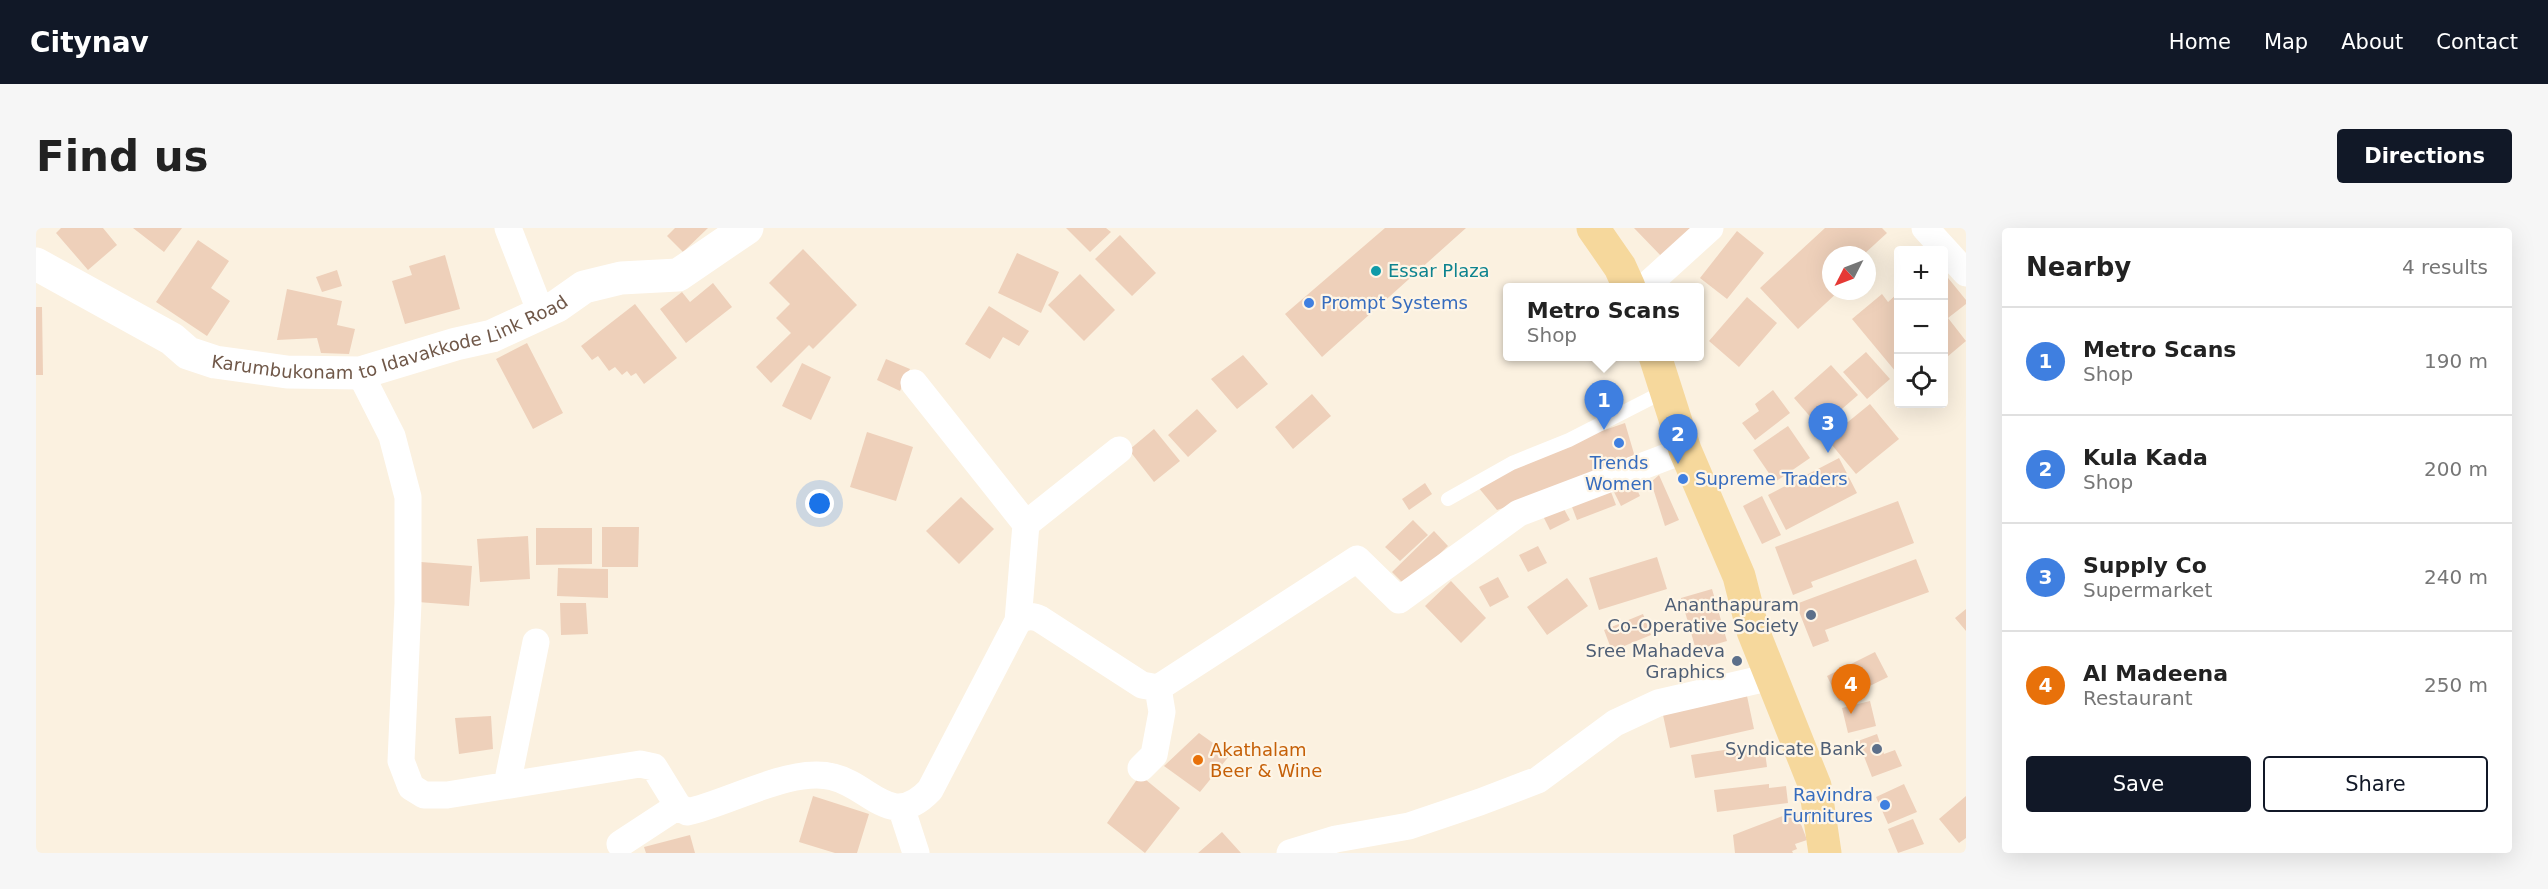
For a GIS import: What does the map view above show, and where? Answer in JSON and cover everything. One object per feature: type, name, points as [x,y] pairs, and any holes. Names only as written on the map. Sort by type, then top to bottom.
[{"type":"main road","points":[[1593,228],[1620,267],[1627,283]]},
{"type":"main road","points":[[1656,361],[1685,450],[1739,576],[1753,631],[1815,786],[1826,853]]},
{"type":"street","points":[[508,228],[541,313]]},
{"type":"street","name":"Karumbukonam to Idavakkode Link Road","points":[[36,264],[171,339],[188,353],[215,362],[287,372],[360,374],[456,344],[492,336],[557,306],[584,287],[621,278],[678,275],[747,228]]},
{"type":"street","points":[[1650,283],[1710,228]]},
{"type":"street","points":[[1925,228],[1966,273]]},
{"type":"street","points":[[360,374],[392,436],[408,497],[408,603],[401,761],[411,787],[424,795],[447,795],[640,764],[654,767],[678,806],[687,812],[779,781],[817,776],[834,777],[882,803],[901,807],[918,803],[930,790],[1018,621],[1026,524],[914,383]]},
{"type":"street","points":[[1026,524],[1119,450]]},
{"type":"street","points":[[1018,621],[1025,617],[1037,618],[1142,685],[1158,688],[1357,559],[1399,600],[1519,513],[1685,450]]},
{"type":"street","points":[[507,785],[536,642]]},
{"type":"street","points":[[1290,853],[1336,839],[1409,826],[1480,802],[1538,780],[1615,723],[1658,703],[1771,677]]},
{"type":"street","points":[[1141,768],[1154,755],[1162,712],[1158,688]]},
{"type":"street","points":[[620,844],[678,806]]},
{"type":"street","points":[[901,807],[916,853]]},
{"type":"lane","points":[[1448,499],[1512,463],[1569,440],[1667,390]]},
{"type":"building","points":[[61,228],[103,228],[117,245],[88,270],[56,233]]},
{"type":"building","points":[[133,228],[182,228],[164,252]]},
{"type":"building","points":[[675,228],[708,228],[683,252],[667,236]]},
{"type":"building","points":[[1066,228],[1106,228],[1111,232],[1090,252]]},
{"type":"building","name":"Essar Plaza","points":[[1385,228],[1466,228],[1322,357],[1285,314]]},
{"type":"building","points":[[1634,228],[1694,228],[1663,258]]},
{"type":"building","points":[[1825,228],[1882,228],[1887,233],[1873,246],[1822,246],[1822,300],[1829,300],[1798,329],[1760,288]]},
{"type":"building","points":[[1737,231],[1764,253],[1727,299],[1700,278]]},
{"type":"building","points":[[1120,235],[1156,273],[1132,296],[1095,259]]},
{"type":"building","points":[[198,240],[229,261],[211,288],[230,301],[207,336],[156,302]]},
{"type":"building","points":[[803,249],[857,305],[813,349],[809,345],[771,383],[756,367],[791,333],[776,318],[790,304],[769,283]]},
{"type":"building","points":[[1017,253],[1059,272],[1041,313],[998,293]]},
{"type":"building","points":[[445,255],[460,309],[405,324],[392,281],[412,275],[409,266]]},
{"type":"building","points":[[337,270],[342,286],[322,292],[316,277]]},
{"type":"building","points":[[1080,274],[1115,310],[1084,341],[1048,305]]},
{"type":"building","points":[[1948,278],[1966,300],[1966,304],[1948,318]]},
{"type":"building","points":[[713,283],[732,307],[686,343],[660,309],[682,292],[690,302]]},
{"type":"building","points":[[287,289],[342,301],[337,325],[355,329],[349,354],[321,353],[317,338],[277,340]]},
{"type":"building","points":[[1882,294],[1888,302],[1894,297],[1894,370],[1852,319]]},
{"type":"building","points":[[1747,297],[1777,323],[1739,367],[1709,341]]},
{"type":"building","points":[[635,304],[677,358],[644,384],[636,373],[631,376],[627,371],[622,375],[615,367],[609,371],[598,356],[592,360],[581,346]]},
{"type":"building","points":[[989,306],[1029,331],[1019,346],[1003,337],[990,359],[965,344]]},
{"type":"building","points":[[36,307],[42,307],[43,375],[36,375]]},
{"type":"building","points":[[1948,318],[1966,341],[1948,356]]},
{"type":"building","points":[[527,343],[563,413],[533,429],[496,359]]},
{"type":"building","points":[[1866,352],[1890,379],[1867,399],[1843,372]]},
{"type":"building","points":[[1243,355],[1268,384],[1237,409],[1211,379]]},
{"type":"building","points":[[886,359],[910,369],[900,391],[877,380]]},
{"type":"building","points":[[802,363],[831,377],[811,420],[782,406]]},
{"type":"building","points":[[1831,365],[1858,395],[1820,428],[1794,398]]},
{"type":"building","points":[[1773,390],[1790,413],[1755,440],[1742,423],[1759,411],[1755,404]]},
{"type":"building","points":[[1312,394],[1331,416],[1293,449],[1275,427]]},
{"type":"building","points":[[1870,404],[1899,439],[1856,474],[1827,439]]},
{"type":"building","points":[[1197,409],[1217,431],[1188,457],[1168,435]]},
{"type":"building","points":[[1625,423],[1637,464],[1497,510],[1478,487],[1540,452]]},
{"type":"building","points":[[1788,426],[1810,458],[1775,482],[1753,450]]},
{"type":"building","points":[[1154,429],[1180,461],[1154,482],[1129,450]]},
{"type":"building","points":[[867,432],[913,447],[896,501],[850,487]]},
{"type":"building","points":[[1839,458],[1857,493],[1786,530],[1768,495]]},
{"type":"building","points":[[1659,475],[1679,520],[1665,526],[1651,482]]},
{"type":"building","points":[[1632,479],[1640,496],[1621,506],[1612,488]]},
{"type":"building","points":[[1425,483],[1432,494],[1409,510],[1402,499]]},
{"type":"building","points":[[1608,484],[1616,505],[1577,520],[1569,499]]},
{"type":"building","points":[[1762,496],[1781,535],[1762,544],[1743,506]]},
{"type":"building","points":[[961,497],[994,529],[959,564],[926,531]]},
{"type":"building","points":[[1559,500],[1570,520],[1550,530],[1540,510]]},
{"type":"building","points":[[1898,501],[1914,543],[1811,582],[1813,587],[1793,595],[1775,547]]},
{"type":"building","points":[[1413,520],[1428,535],[1400,561],[1385,547]]},
{"type":"building","points":[[602,527],[639,527],[638,567],[602,567]]},
{"type":"building","points":[[536,528],[592,528],[592,564],[536,565]]},
{"type":"building","points":[[1434,531],[1448,546],[1406,586],[1392,572]]},
{"type":"building","points":[[528,536],[530,579],[480,582],[477,539]]},
{"type":"building","points":[[1538,546],[1547,563],[1528,572],[1519,555]]},
{"type":"building","points":[[1657,557],[1667,589],[1599,610],[1589,578]]},
{"type":"building","points":[[1916,559],[1929,592],[1825,630],[1829,641],[1813,647],[1796,604]]},
{"type":"building","points":[[421,562],[472,566],[469,606],[418,602]]},
{"type":"building","points":[[558,568],[608,569],[608,598],[557,596]]},
{"type":"building","points":[[1498,577],[1509,597],[1490,607],[1479,587]]},
{"type":"building","points":[[1567,578],[1588,606],[1547,635],[1527,607]]},
{"type":"building","points":[[1451,581],[1486,618],[1461,643],[1425,606]]},
{"type":"building","points":[[1712,589],[1727,641],[1696,650],[1681,598]]},
{"type":"building","points":[[560,603],[586,603],[588,634],[561,635]]},
{"type":"building","points":[[1966,609],[1966,631],[1955,618]]},
{"type":"building","points":[[1643,614],[1651,635],[1612,651],[1604,630]]},
{"type":"building","points":[[1875,652],[1888,677],[1839,701],[1827,676]]},
{"type":"building","points":[[1747,696],[1754,729],[1670,748],[1663,715]]},
{"type":"building","points":[[1870,701],[1876,726],[1848,733],[1842,708]]},
{"type":"building","points":[[491,716],[493,749],[459,754],[455,718]]},
{"type":"building","name":"Akathalam Beer & Wine","points":[[1199,733],[1230,755],[1200,792],[1164,766]]},
{"type":"building","points":[[1877,734],[1884,754],[1895,750],[1902,766],[1872,777],[1858,741]]},
{"type":"building","points":[[1764,744],[1767,767],[1695,778],[1691,755]]},
{"type":"building","points":[[1140,775],[1180,808],[1145,853],[1107,823]]},
{"type":"building","points":[[1769,784],[1769,788],[1786,786],[1788,803],[1717,812],[1714,790]]},
{"type":"building","points":[[1904,784],[1917,812],[1888,824],[1876,797]]},
{"type":"building","points":[[813,796],[869,814],[857,853],[835,853],[799,842]]},
{"type":"building","points":[[1966,796],[1966,838],[1959,843],[1939,819]]},
{"type":"building","points":[[1796,811],[1807,840],[1795,844],[1797,849],[1792,851],[1793,853],[1735,853],[1733,835]]},
{"type":"building","points":[[1913,819],[1924,844],[1898,853],[1888,829]]},
{"type":"building","points":[[1222,832],[1241,853],[1198,853]]},
{"type":"building","points":[[690,835],[695,853],[646,853],[644,847]]},
{"type":"place","name":"Essar Plaza","points":[[1376,271]]},
{"type":"place","name":"Prompt Systems","points":[[1309,303]]},
{"type":"place","name":"Metro Scans","points":[[1604,430]]},
{"type":"place","name":"Trends Women","points":[[1619,443]]},
{"type":"place","name":"Supply Co","points":[[1828,453]]},
{"type":"place","name":"Kula Kada","points":[[1678,464]]},
{"type":"place","name":"Supreme Traders","points":[[1683,479]]},
{"type":"place","name":"Ananthapuram Co-Operative Society","points":[[1811,615]]},
{"type":"place","name":"Sree Mahadeva Graphics","points":[[1737,661]]},
{"type":"place","name":"Al Madeena","points":[[1851,714]]},
{"type":"place","name":"Syndicate Bank","points":[[1877,749]]},
{"type":"place","name":"Akathalam Beer & Wine","points":[[1198,760]]},
{"type":"place","name":"Ravindra Furnitures","points":[[1885,805]]}]
